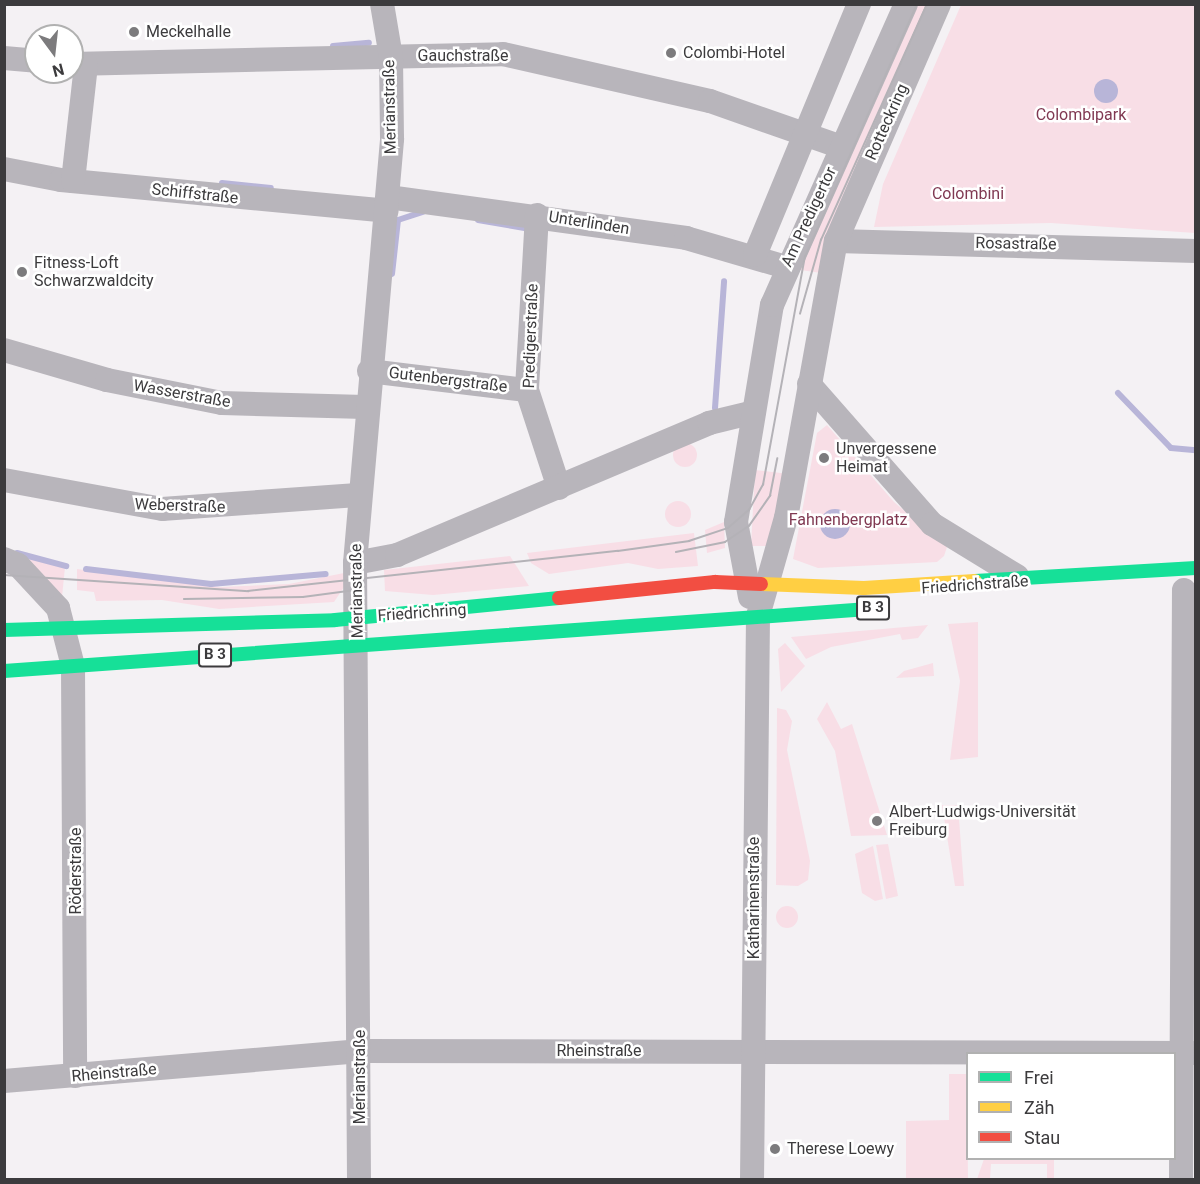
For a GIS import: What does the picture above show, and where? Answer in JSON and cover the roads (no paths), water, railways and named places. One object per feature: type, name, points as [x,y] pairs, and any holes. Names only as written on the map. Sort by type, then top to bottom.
[{"type":"main road","name":"Friedrichstraße","points":[[755,584],[864,588],[1017,576],[1196,568]]},
{"type":"main road","name":"Friedrichring","points":[[4,630],[357,618],[521,605],[660,585],[755,584]]},
{"type":"main road","name":"Friedrichstraße","points":[[758,616],[903,606]]},
{"type":"main road","name":"Friedrichring","points":[[4,671],[758,616]]},
{"type":"street","name":"Merianstraße","points":[[359,1179],[361,1051],[358,645],[355,563],[365,407],[388,204],[391,57],[382,4]]},
{"type":"street","points":[[803,132],[859,4]]},
{"type":"street","name":"Rotteckring","points":[[841,147],[906,4]]},
{"type":"street","name":"Rotteckring","points":[[837,241],[939,4]]},
{"type":"street","name":"Gauchstraße","points":[[84,65],[503,54],[561,63],[803,132],[841,147]]},
{"type":"street","points":[[4,58],[24,60]]},
{"type":"street","points":[[73,181],[78,84]]},
{"type":"street","name":"Am Predigertor","points":[[755,255],[803,132]]},
{"type":"street","name":"Am Predigertor","points":[[782,277],[841,147]]},
{"type":"street","name":"Schiffstraße","points":[[4,169],[73,181],[388,204]]},
{"type":"street","name":"Unterlinden","points":[[388,204],[537,215],[686,238],[755,255],[782,277]]},
{"type":"street","name":"Predigerstraße","points":[[537,215],[527,390],[559,488]]},
{"type":"street","points":[[755,584],[786,518],[837,241]]},
{"type":"street","name":"Rosastraße","points":[[837,241],[1196,251]]},
{"type":"street","points":[[758,616],[755,584],[736,522],[742,414],[782,277]]},
{"type":"street","name":"Wasserstraße","points":[[4,350],[107,380],[222,403],[365,407]]},
{"type":"street","name":"Gutenbergstraße","points":[[369,371],[527,390]]},
{"type":"street","points":[[809,384],[932,524],[1017,576]]},
{"type":"street","points":[[355,563],[397,555],[742,414]]},
{"type":"street","name":"Weberstraße","points":[[4,480],[162,508],[358,495]]},
{"type":"street","name":"Röderstraße","points":[[4,559],[47,594],[66,629],[73,666],[75,1076]]},
{"type":"street","points":[[1181,1179],[1188,1053],[1182,590]]},
{"type":"street","name":"Katharinenstraße","points":[[752,1179],[758,616]]},
{"type":"street","name":"Rheinstraße","points":[[4,1082],[361,1051],[970,1052]]},
{"type":"waterway","points":[[333,46],[369,43]]},
{"type":"waterway","points":[[222,183],[271,188]]},
{"type":"waterway","points":[[392,274],[398,220],[423,212]]},
{"type":"waterway","points":[[478,220],[530,229]]},
{"type":"waterway","points":[[715,408],[724,281]]},
{"type":"waterway","points":[[1118,393],[1171,448],[1196,450]]},
{"type":"waterway","points":[[17,553],[66,566]]},
{"type":"waterway","points":[[86,569],[211,584],[326,574]]},
{"type":"tram line","points":[[4,575],[248,591],[618,551],[689,541],[728,528],[749,510],[763,485],[805,257],[917,4]]},
{"type":"tram line","points":[[800,314],[821,240],[927,4]]},
{"type":"tram line","points":[[676,552],[725,542],[749,526],[770,496],[777,459]]},
{"type":"tram line","points":[[184,599],[303,597],[364,589]]},
{"type":"place","name":"Meckelhalle","points":[[134,32]]},
{"type":"place","name":"Colombi-Hotel","points":[[671,53]]},
{"type":"place","name":"Fitness-Loft Schwarzwaldcity","points":[[22,272]]},
{"type":"place","name":"Unvergessene Heimat","points":[[824,458]]},
{"type":"place","name":"Albert-Ludwigs-Universität Freiburg","points":[[877,821]]},
{"type":"place","name":"Therese Loewy","points":[[775,1149]]},
{"type":"park label","name":"Colombipark","points":[[1081,115]]},
{"type":"park label","name":"Colombini","points":[[968,194]]},
{"type":"park label","name":"Fahnenbergplatz","points":[[848,520]]}]
